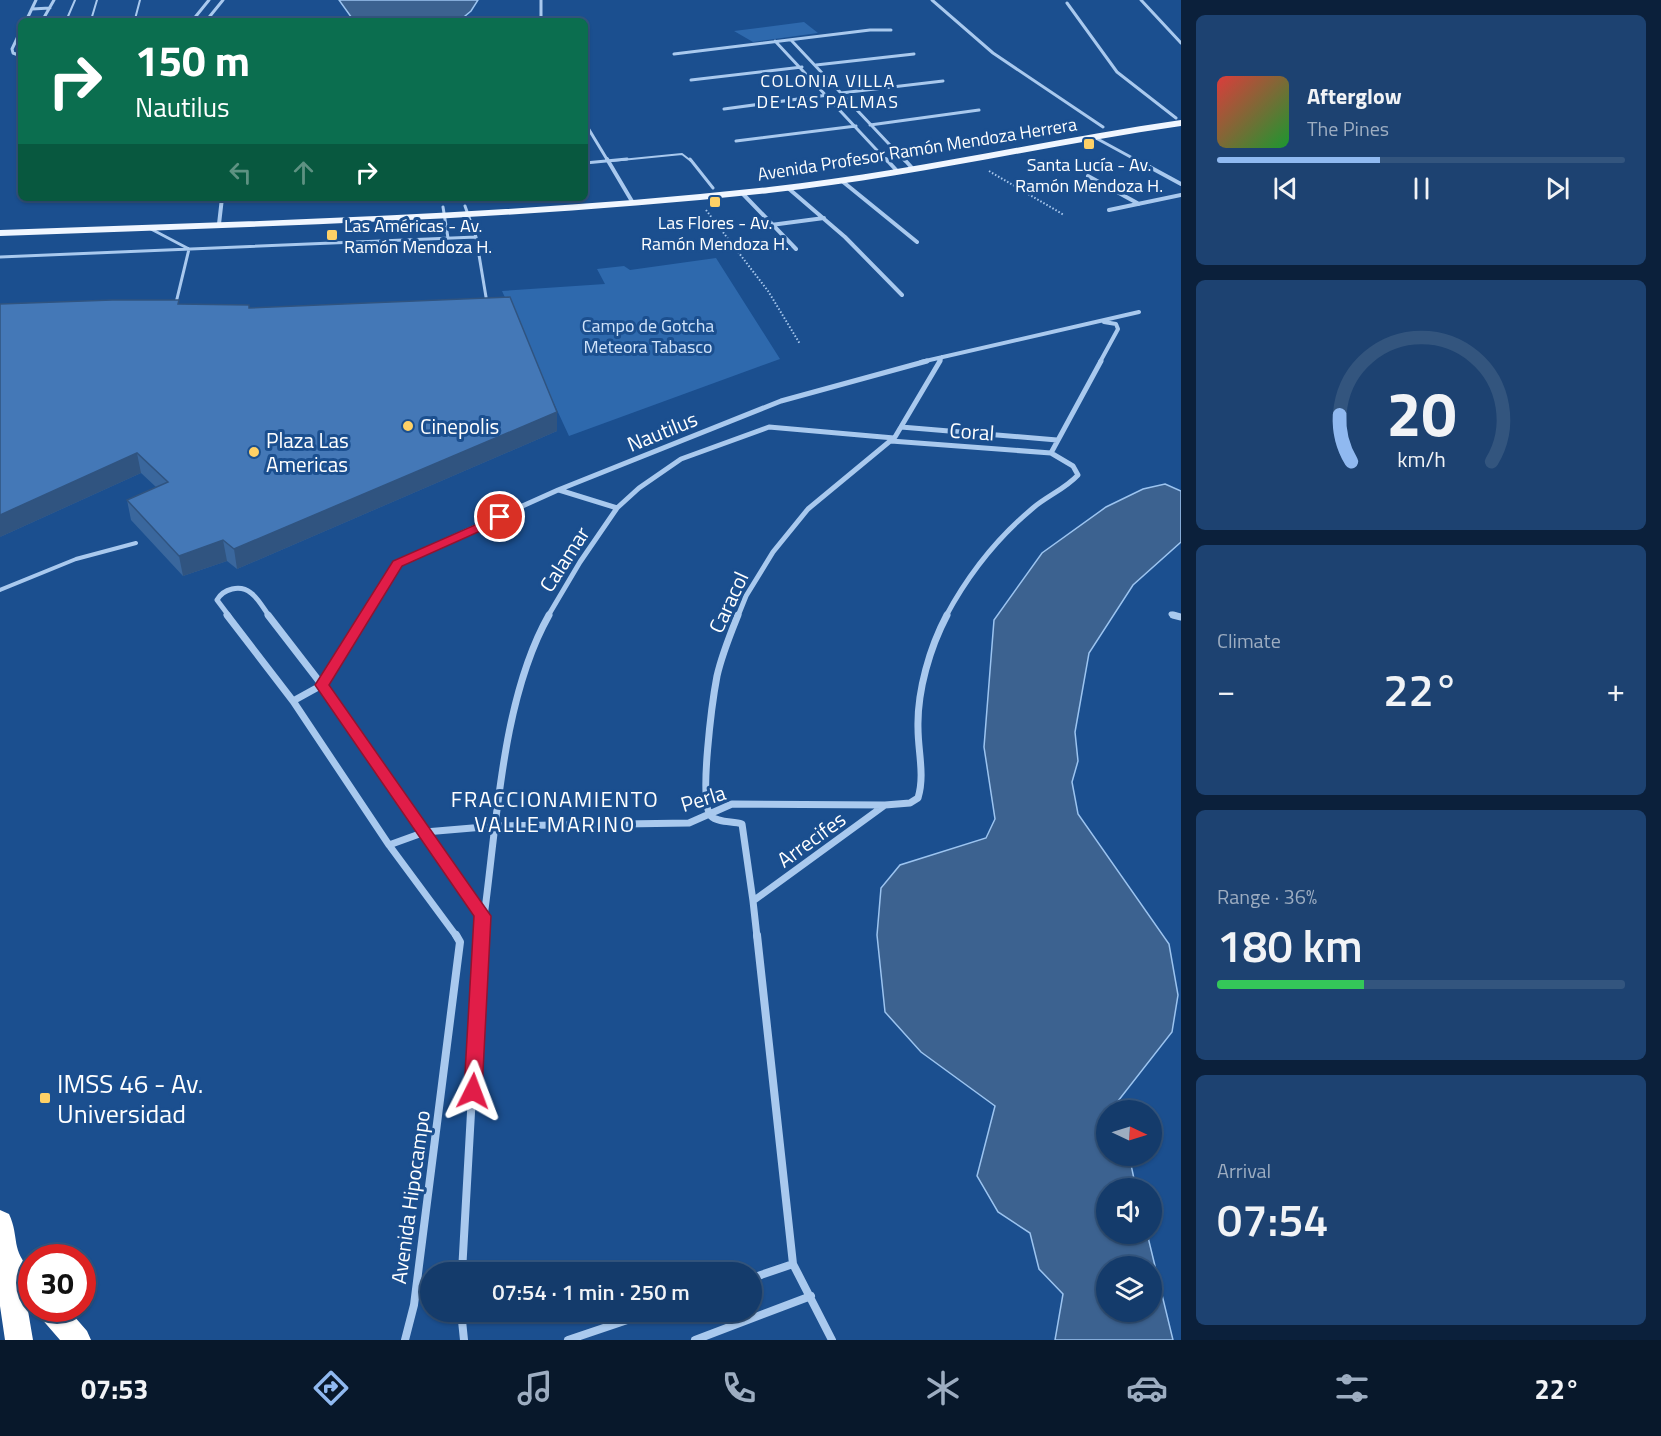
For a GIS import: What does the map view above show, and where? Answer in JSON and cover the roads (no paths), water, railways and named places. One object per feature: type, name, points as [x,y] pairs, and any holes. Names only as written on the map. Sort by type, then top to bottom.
[{"type":"highway","points":[[0,1222],[18,1339]]},
{"type":"highway","points":[[7,1265],[18,1276]]},
{"type":"highway","points":[[62,1322],[77,1340]]},
{"type":"main road","name":"Avenida Profesor Ramón Mendoza Herrera","points":[[910,166],[1103,127],[1179,120]]},
{"type":"main road","name":"Avenida Profesor Ramón Mendoza Herrera","points":[[631,200],[713,188],[969,159],[1179,120]]},
{"type":"main road","name":"Avenida Profesor Ramón Mendoza Herrera","points":[[82,230],[220,220],[696,198],[842,180],[895,168]]},
{"type":"main road","name":"Avenida Profesor Ramón Mendoza Herrera","points":[[220,220],[244,215],[444,211]]},
{"type":"main road","points":[[0,225],[220,220]]},
{"type":"main road","points":[[0,233],[82,230]]},
{"type":"main road","points":[[0,240],[82,230]]},
{"type":"street","points":[[28,18],[36,0]]},
{"type":"street","points":[[44,18],[54,0]]},
{"type":"street","points":[[194,18],[209,0]]},
{"type":"street","points":[[208,18],[222,0]]},
{"type":"street","points":[[541,0],[541,18]]},
{"type":"street","points":[[932,0],[994,54],[1103,127]]},
{"type":"street","points":[[1141,0],[1181,43]]},
{"type":"street","points":[[1067,3],[1117,72],[1179,120]]},
{"type":"street","points":[[32,9],[50,8]]},
{"type":"street","points":[[674,54],[870,30],[891,30]]},
{"type":"street","points":[[18,36],[12,49],[13,53],[18,55]]},
{"type":"street","points":[[791,39],[910,166]]},
{"type":"street","points":[[775,41],[841,110],[862,116]]},
{"type":"street","points":[[816,65],[914,54]]},
{"type":"street","points":[[691,80],[802,67]]},
{"type":"street","points":[[816,83],[831,81]]},
{"type":"street","points":[[824,91],[828,88],[840,91],[943,81]]},
{"type":"street","points":[[724,109],[828,95]]},
{"type":"street","points":[[850,114],[856,109]]},
{"type":"street","points":[[870,125],[979,110]]},
{"type":"street","points":[[850,114],[856,126],[895,168]]},
{"type":"street","points":[[736,141],[856,126]]},
{"type":"street","points":[[588,128],[631,200]]},
{"type":"street","points":[[1094,137],[1181,184]]},
{"type":"street","points":[[1088,176],[1139,205]]},
{"type":"street","points":[[842,180],[917,242]]},
{"type":"street","points":[[788,188],[824,218],[902,295]]},
{"type":"street","points":[[742,193],[796,249]]},
{"type":"street","points":[[1109,210],[1181,195]]},
{"type":"street","points":[[220,220],[222,201]]},
{"type":"street","points":[[771,225],[824,218]]},
{"type":"street","name":"Nautilus","points":[[322,685],[398,564],[558,490],[782,401],[942,357],[1139,312]]},
{"type":"street","name":"Nautilus","points":[[1051,453],[1118,329],[1112,322],[1088,323]]},
{"type":"street","name":"Caracol","points":[[710,816],[705,802],[707,754],[717,677],[725,647],[746,596],[773,552],[798,519],[892,440],[942,357]]},
{"type":"street","name":"Calamar","points":[[483,922],[513,714],[532,652],[558,598],[617,508],[639,488],[681,459],[769,427],[892,440]]},
{"type":"street","name":"Coral","points":[[901,427],[1057,440]]},
{"type":"street","name":"Coral","points":[[892,440],[1051,453]]},
{"type":"street","name":"Arrecifes","points":[[753,901],[885,805],[910,803],[918,798],[920,793],[918,727],[920,708],[939,632],[956,596],[985,556],[1016,523],[1041,501],[1077,477],[1078,472],[1073,466],[1051,453]]},
{"type":"street","points":[[558,490],[617,508]]},
{"type":"street","name":"Avenida Hipocampo","points":[[405,1340],[414,1305],[461,949],[454,931],[389,845],[293,701],[220,605],[217,600],[219,595],[225,591],[235,588],[251,592],[322,685],[478,907],[483,922],[463,1262]]},
{"type":"street","points":[[1171,614],[1181,617]]},
{"type":"street","points":[[293,701],[322,685]]},
{"type":"street","name":"Perla","points":[[389,845],[426,832],[496,826],[689,823],[710,816],[720,808],[732,804],[885,805]]},
{"type":"street","points":[[710,816],[721,821],[736,821],[742,824],[753,901],[793,1264],[832,1340]]},
{"type":"street","points":[[762,1275],[793,1264]]},
{"type":"street","points":[[694,1340],[811,1296]]},
{"type":"street","points":[[462,1322],[464,1340]]},
{"type":"street","points":[[568,1340],[621,1322]]},
{"type":"lane","points":[[67,18],[75,0]]},
{"type":"lane","points":[[92,18],[98,0]]},
{"type":"lane","points":[[135,18],[140,0]]},
{"type":"lane","points":[[588,164],[676,154],[686,155],[713,188]]},
{"type":"lane","points":[[467,210],[476,237],[488,309]]},
{"type":"lane","points":[[444,211],[448,238]]},
{"type":"lane","points":[[148,227],[189,249]]},
{"type":"lane","points":[[0,257],[476,237]]},
{"type":"lane","points":[[174,312],[189,249]]},
{"type":"lane","points":[[0,590],[69,561],[136,543]]},
{"type":"place","name":"Santa Lucía - Av. Ramón Mendoza H.","points":[[1089,144]]},
{"type":"place","name":"Las Flores - Av. Ramón Mendoza H.","points":[[715,202]]},
{"type":"place","name":"Las Américas - Av. Ramón Mendoza H.","points":[[332,235]]},
{"type":"place","name":"Cinepolis","points":[[408,426]]},
{"type":"place","name":"Plaza Las Americas","points":[[254,452]]},
{"type":"place","name":"IMSS 46 - Av. Universidad","points":[[45,1098]]},
{"type":"district","name":"COLONIA VILLA DE LAS PALMAS","points":[[828,90]]},
{"type":"district","name":"FRACCIONAMIENTO VALLE MARINO","points":[[555,812]]},
{"type":"park label","name":"Campo de Gotcha Meteora Tabasco","points":[[648,335]]}]
